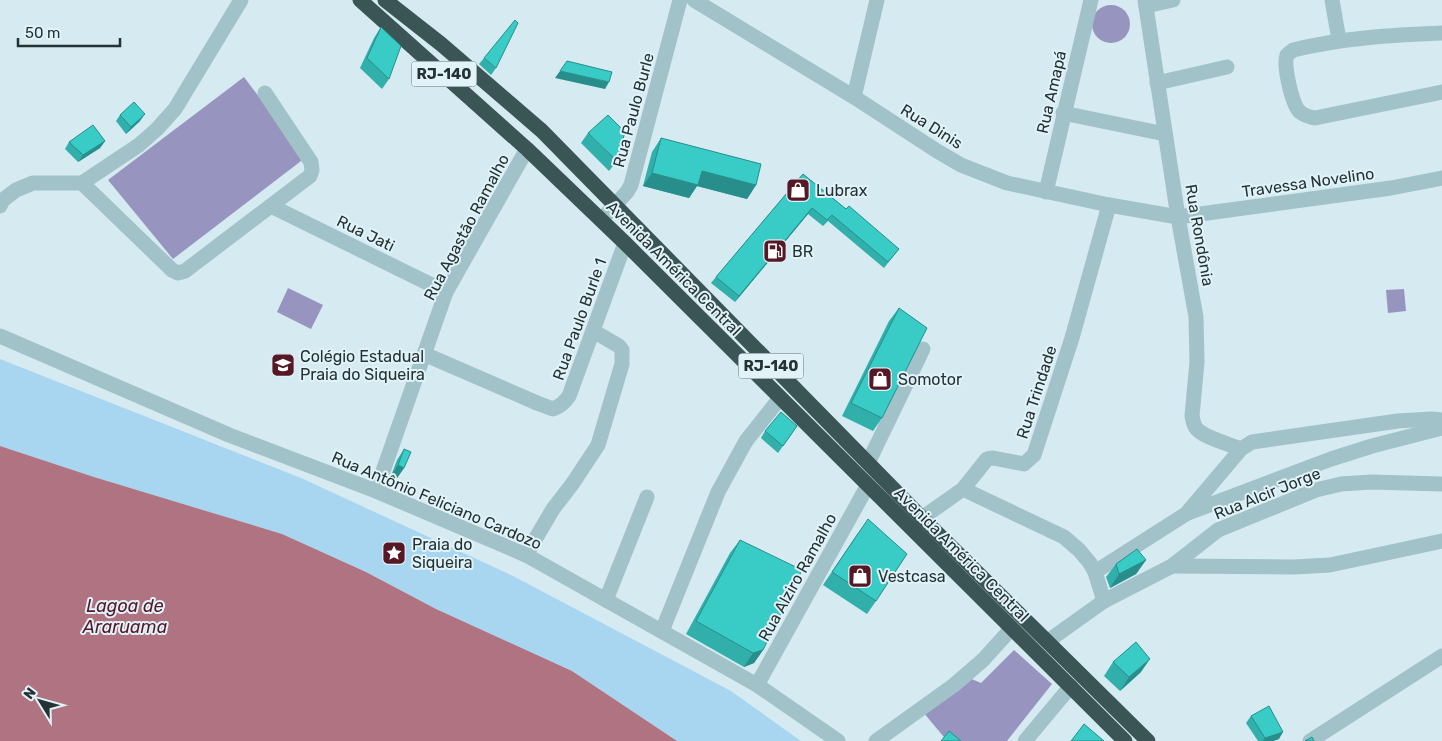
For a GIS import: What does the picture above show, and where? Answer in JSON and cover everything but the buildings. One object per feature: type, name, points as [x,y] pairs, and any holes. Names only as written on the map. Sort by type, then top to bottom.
[{"type":"highway","name":"Avenida América Central","points":[[360,0],[528,149],[625,243],[1125,741]]},
{"type":"highway","name":"Avenida América Central","points":[[385,0],[441,44],[542,131],[922,518],[1148,741]]},
{"type":"street","points":[[1,201],[16,190],[33,183],[82,183],[139,145],[175,109],[241,0]]},
{"type":"street","name":"Rua Paulo Burle","points":[[601,220],[615,206],[631,185],[680,0]]},
{"type":"street","name":"Rua Dinis","points":[[694,0],[854,97],[961,165],[1007,183],[1109,205],[1178,217]]},
{"type":"street","points":[[854,97],[877,0]]},
{"type":"street","name":"Rua Amapá","points":[[1046,192],[1090,0]]},
{"type":"street","points":[[1145,3],[1173,0]]},
{"type":"street","points":[[1332,0],[1339,40]]},
{"type":"street","name":"Rua Rondônia","points":[[1145,3],[1197,331],[1193,424],[1202,433],[1241,448]]},
{"type":"street","points":[[1442,33],[1402,34],[1339,40],[1293,50],[1287,56],[1290,94],[1295,106],[1306,116],[1315,118],[1442,92]]},
{"type":"street","points":[[1157,83],[1227,67]]},
{"type":"street","points":[[82,183],[172,270],[178,273],[185,271],[305,182],[310,176],[312,170],[311,162],[265,93]]},
{"type":"street","points":[[1063,113],[1165,134]]},
{"type":"street","name":"Rua Agastão Ramalho","points":[[376,491],[446,292],[528,149]]},
{"type":"street","name":"Travessa Novelino","points":[[1178,217],[1391,188],[1442,178]]},
{"type":"street","name":"Rua Trindade","points":[[922,518],[964,489],[987,459],[993,458],[1024,464],[1034,455],[1072,338],[1109,205]]},
{"type":"street","name":"Rua Jati","points":[[271,206],[446,292]]},
{"type":"street","name":"Rua Paulo Burle 1","points":[[424,354],[553,409],[565,402],[569,396],[625,243]]},
{"type":"street","points":[[526,555],[553,509],[598,445],[610,408],[622,364],[622,350],[619,346],[593,331]]},
{"type":"street","name":"Rua Antônio Feliciano Cardozo","points":[[0,336],[229,434],[376,491],[526,555],[757,685],[838,741]]},
{"type":"street","points":[[868,463],[923,349]]},
{"type":"street","points":[[662,631],[722,484],[746,441],[780,398]]},
{"type":"street","points":[[1186,514],[1241,448],[1252,442],[1398,421],[1442,420]]},
{"type":"street","points":[[1096,572],[1186,514],[1331,459],[1442,428]]},
{"type":"street","name":"Rua Alcir Jorge","points":[[1048,641],[1104,601],[1172,566],[1218,530],[1316,490],[1341,484],[1371,482],[1442,484]]},
{"type":"street","name":"Rua Alziro Ramalho","points":[[757,685],[868,485]]},
{"type":"street","points":[[964,489],[1064,538],[1079,550],[1096,572],[1104,601]]},
{"type":"street","points":[[606,600],[647,497]]},
{"type":"street","points":[[1172,566],[1294,567],[1330,565],[1442,541]]},
{"type":"street","points":[[876,741],[954,685],[983,660],[1011,629]]},
{"type":"street","points":[[1310,741],[1329,736],[1442,656]]},
{"type":"street","points":[[1025,741],[1071,686]]},
{"type":"shaded area","points":[[1111,5],[1125,10],[1130,24],[1125,38],[1111,43],[1097,38],[1092,24],[1097,10]]},
{"type":"shaded area","points":[[244,77],[305,158],[173,259],[108,180]]},
{"type":"shaded area","points":[[288,288],[323,305],[311,329],[277,312]]},
{"type":"shaded area","points":[[1404,289],[1406,311],[1388,313],[1386,290]]},
{"type":"shaded area","points":[[1014,650],[1052,684],[1007,741],[949,741],[923,712],[967,677],[981,683]]},
{"type":"sand","name":"Praia do Siqueira","points":[[0,359],[301,478],[513,576],[731,691],[801,741],[677,741],[572,671],[436,609],[366,572],[282,534],[94,477],[0,446]]},
{"type":"water","name":"Lagoa de Araruama","points":[[0,446],[94,477],[282,534],[366,572],[436,609],[572,671],[677,741],[0,741]]},
{"type":"place","name":"Lubrax","points":[[798,190]]},
{"type":"place","name":"BR","points":[[775,251]]},
{"type":"place","name":"Colégio Estadual Praia do Siqueira","points":[[283,365]]},
{"type":"place","name":"Somotor","points":[[880,379]]},
{"type":"place","name":"Praia do Siqueira","points":[[394,553]]},
{"type":"place","name":"Vestcasa","points":[[860,576]]}]
